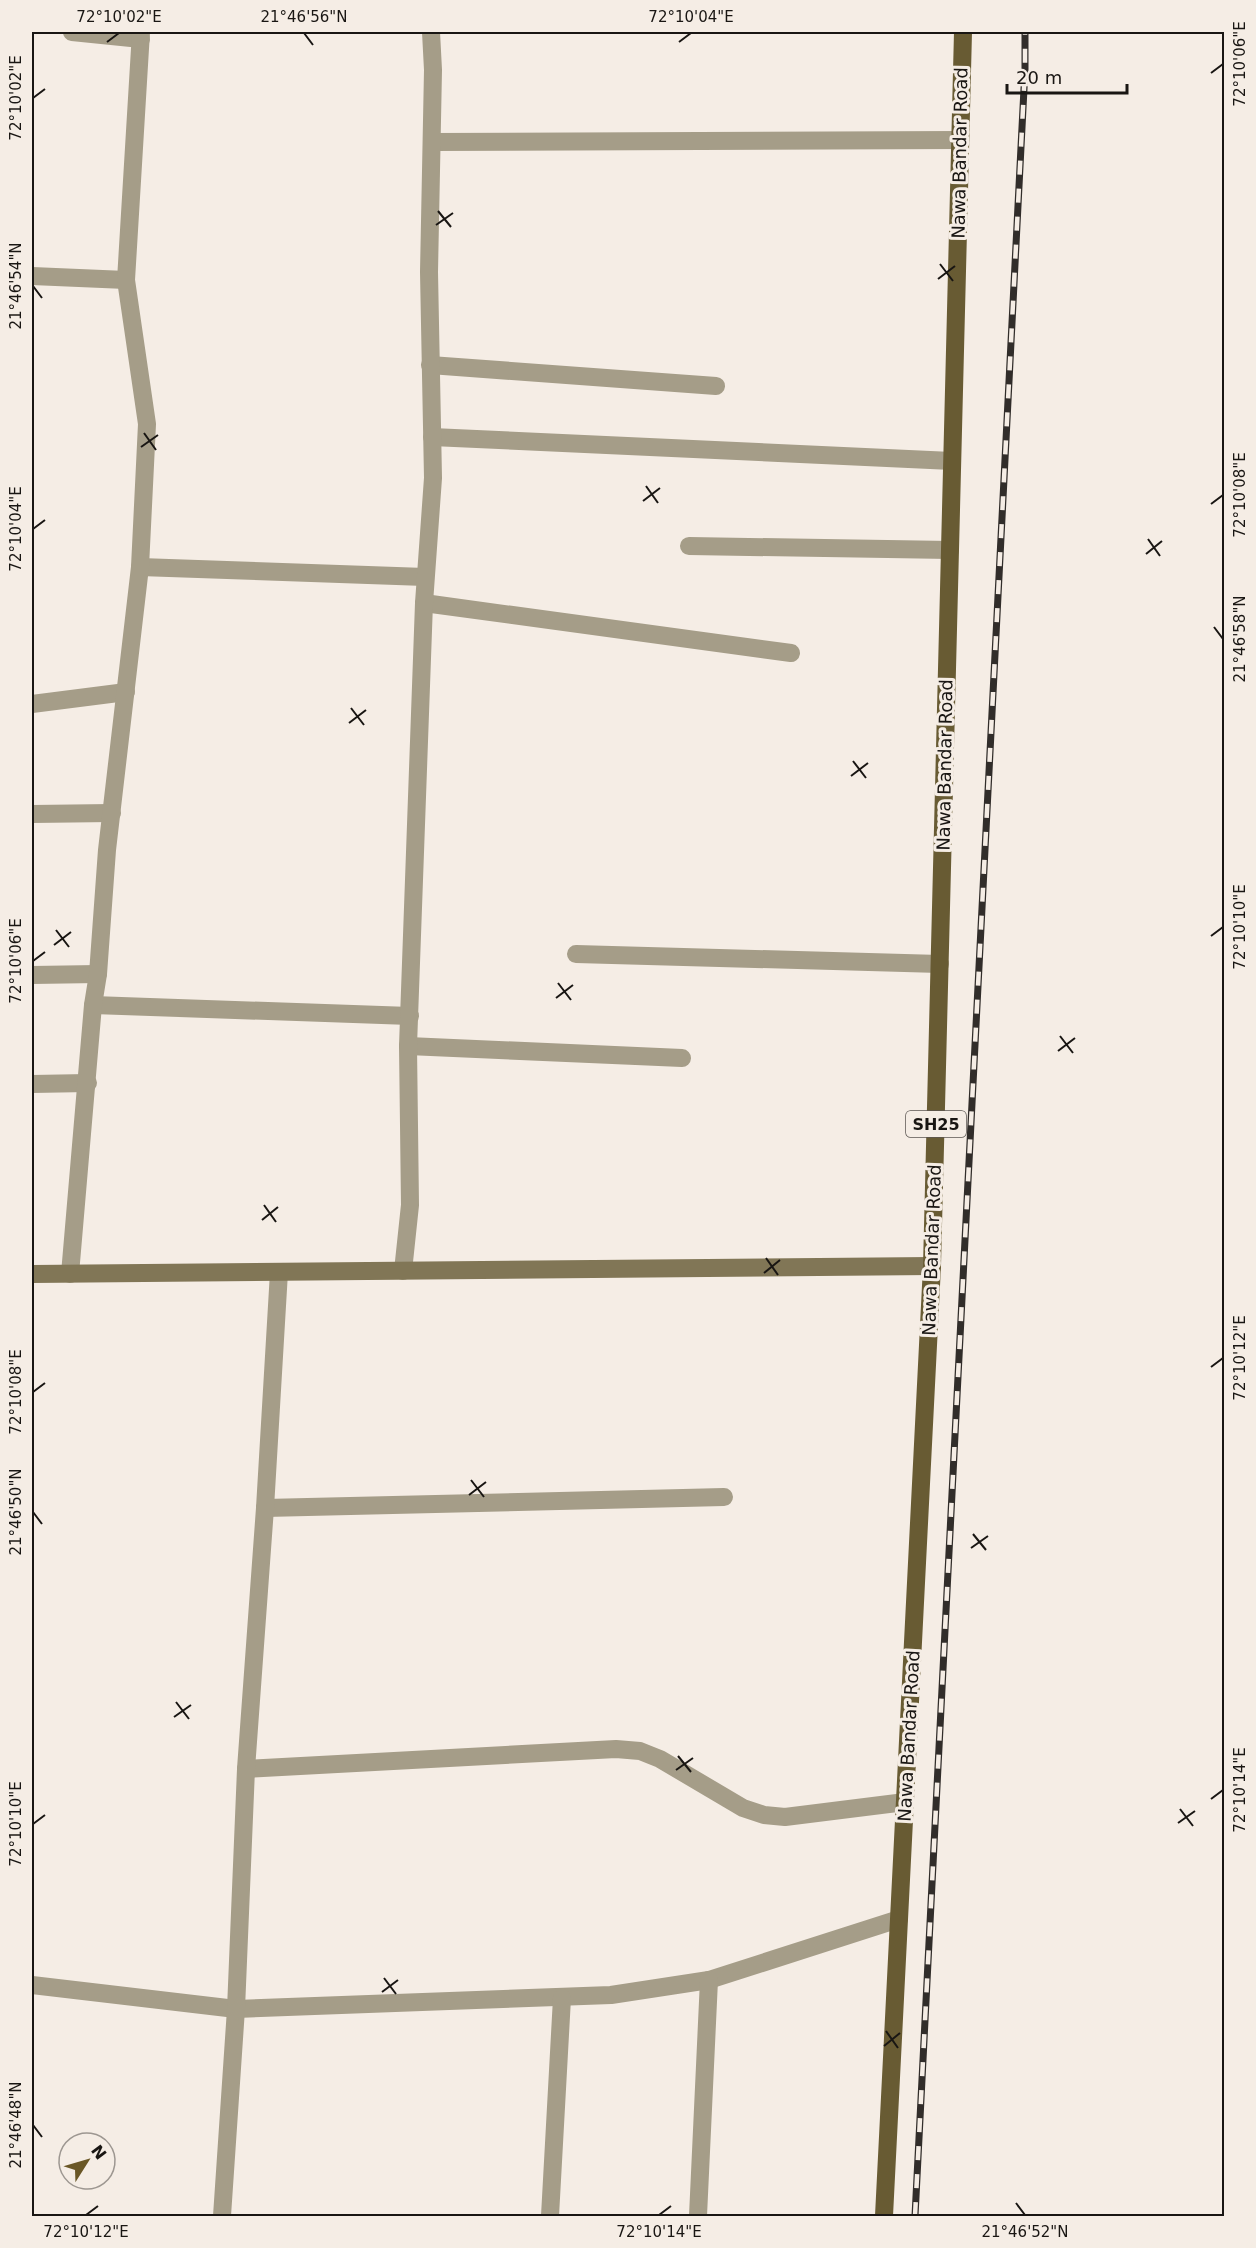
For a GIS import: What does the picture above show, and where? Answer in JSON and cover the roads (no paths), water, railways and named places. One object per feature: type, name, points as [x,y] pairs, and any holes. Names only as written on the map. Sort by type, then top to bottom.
[{"type":"main road","name":"Nawa Bandar Road","points":[[884,2217],[932,1266],[963,32]]},
{"type":"main road","points":[[32,1274],[932,1266]]},
{"type":"street","points":[[70,1274],[93,1005],[98,974],[107,850],[140,567],[147,424],[126,280],[141,35],[72,32]]},
{"type":"street","points":[[404,1271],[410,1205],[408,1046],[424,603],[433,478],[429,272],[432,142],[431,32]]},
{"type":"street","points":[[432,142],[960,140]]},
{"type":"street","points":[[32,276],[126,280]]},
{"type":"street","points":[[430,365],[716,386]]},
{"type":"street","points":[[432,437],[952,461]]},
{"type":"street","points":[[689,546],[950,550]]},
{"type":"street","points":[[140,567],[425,577]]},
{"type":"street","points":[[424,603],[791,653]]},
{"type":"street","points":[[32,704],[126,692]]},
{"type":"street","points":[[32,814],[112,813]]},
{"type":"street","points":[[576,954],[940,964]]},
{"type":"street","points":[[32,975],[98,974]]},
{"type":"street","points":[[93,1005],[410,1016]]},
{"type":"street","points":[[408,1046],[682,1058]]},
{"type":"street","points":[[32,1084],[88,1083]]},
{"type":"street","points":[[222,2217],[236,2009],[246,1769],[279,1272]]},
{"type":"street","points":[[265,1508],[724,1497]]},
{"type":"street","points":[[246,1769],[616,1749],[640,1751],[660,1759],[743,1808],[764,1815],[785,1817],[905,1802]]},
{"type":"street","points":[[32,1986],[236,2009],[611,1995],[709,1980],[899,1919]]},
{"type":"street","points":[[699,2217],[709,1980]]},
{"type":"street","points":[[550,2217],[562,1998]]},
{"type":"railway","points":[[915,2216],[1025,69],[1025,32]]}]
